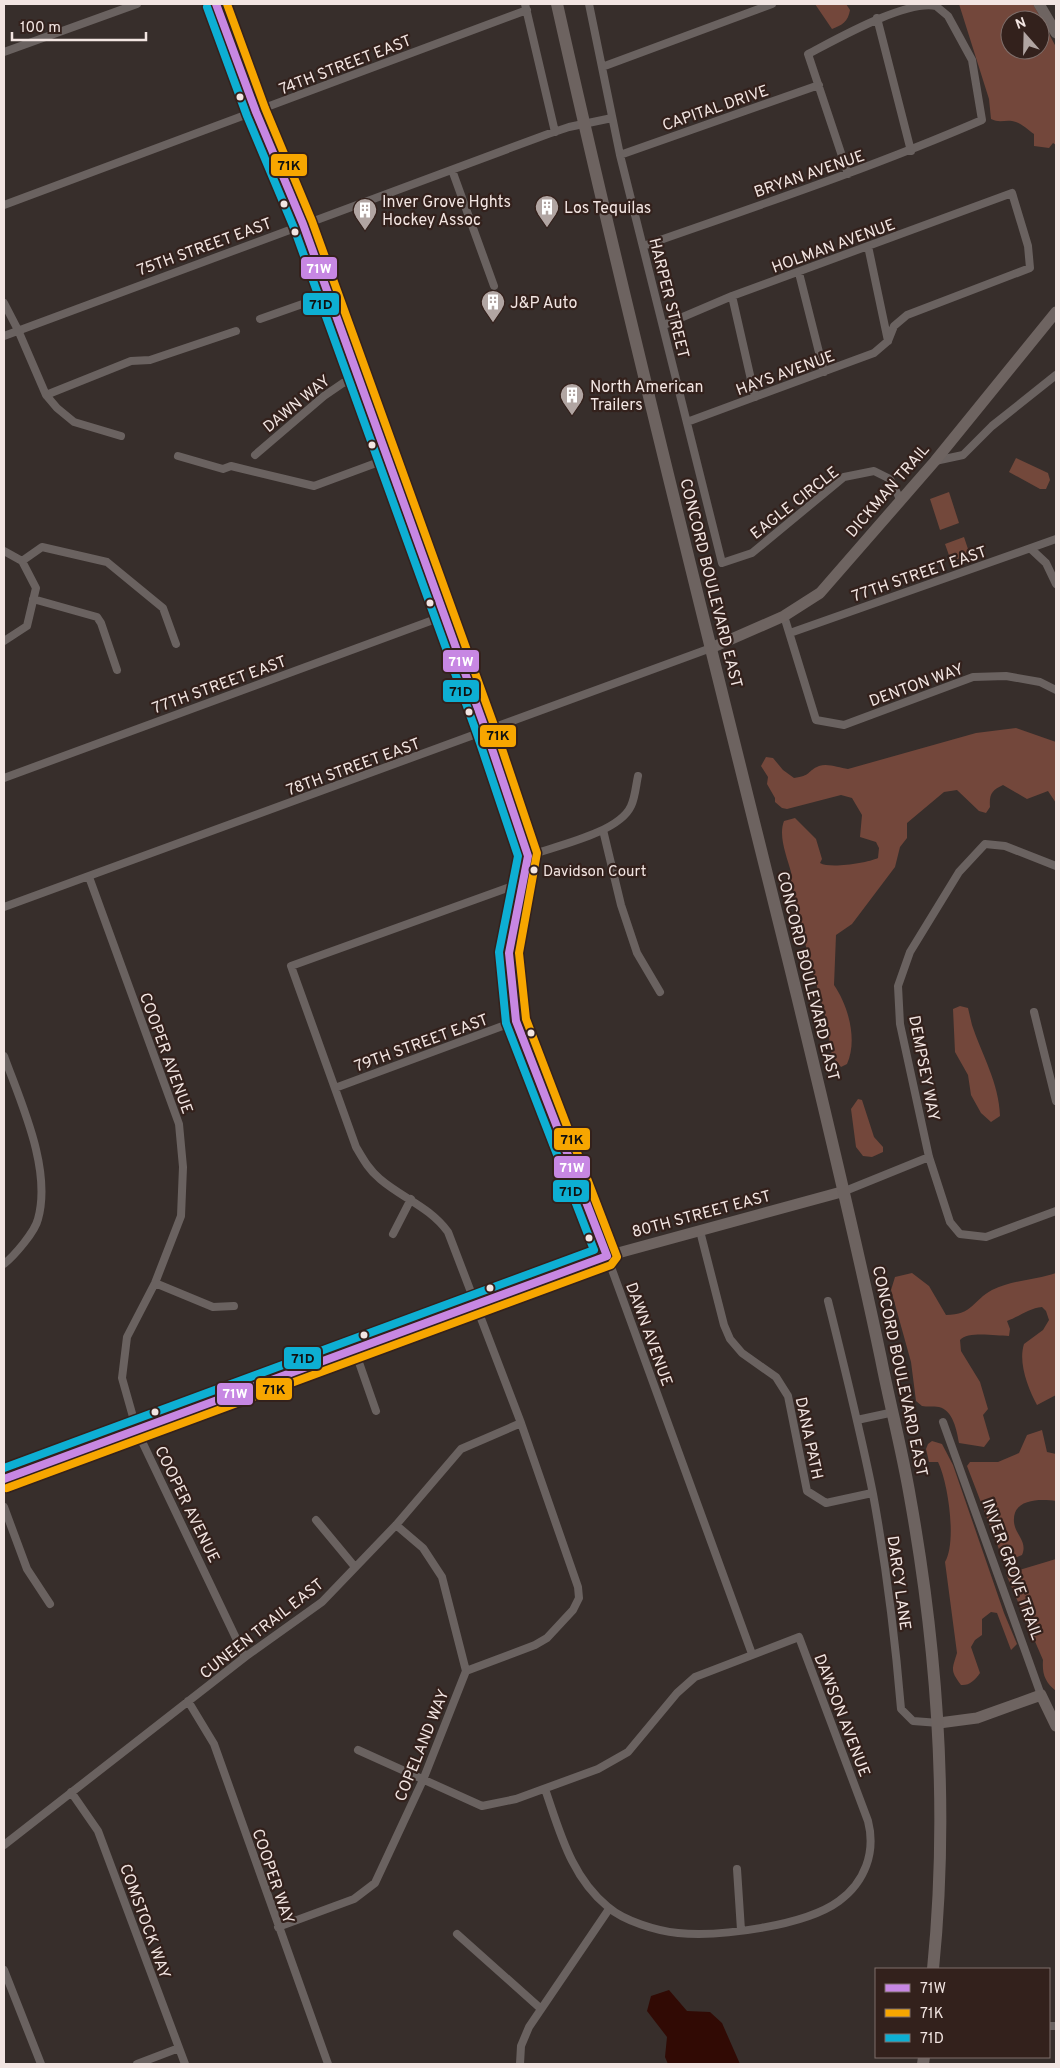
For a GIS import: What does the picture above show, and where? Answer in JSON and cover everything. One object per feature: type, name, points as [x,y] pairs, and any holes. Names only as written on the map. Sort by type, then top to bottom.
[{"type":"main road","name":"CONCORD BOULEVARD EAST","points":[[557,4],[584,124],[711,648],[845,1191],[894,1412],[918,1544],[939,1723],[941,1824],[933,1968]]},
{"type":"street","points":[[4,52],[137,4]]},
{"type":"street","points":[[216,4],[256,112],[303,224],[486,731],[528,856],[603,830],[620,820],[631,806],[638,776]]},
{"type":"street","name":"HARPER STREET","points":[[588,4],[620,155],[722,563]]},
{"type":"street","points":[[602,67],[772,4]]},
{"type":"street","name":"BRYAN AVENUE","points":[[643,246],[911,151],[982,120],[972,60],[948,16],[936,6],[923,4],[877,18]]},
{"type":"street","points":[[1039,4],[1056,33]]},
{"type":"street","points":[[526,7],[555,132]]},
{"type":"street","name":"74TH STREET EAST","points":[[4,205],[256,112],[526,7]]},
{"type":"street","points":[[848,174],[808,54],[877,18],[911,151]]},
{"type":"street","name":"CAPITAL DRIVE","points":[[620,155],[819,85]]},
{"type":"street","name":"75TH STREET EAST","points":[[4,336],[555,132],[612,118]]},
{"type":"street","points":[[452,170],[494,286]]},
{"type":"street","name":"HOLMAN AVENUE","points":[[664,325],[732,296],[799,273],[1012,193],[1028,246],[1030,268],[908,315],[894,326],[888,341]]},
{"type":"street","points":[[868,246],[888,341]]},
{"type":"street","points":[[799,273],[824,372]]},
{"type":"street","points":[[260,319],[328,294]]},
{"type":"street","points":[[732,296],[755,397]]},
{"type":"street","points":[[4,303],[18,330],[46,395],[57,408],[74,422],[121,436]]},
{"type":"street","name":"DICKMAN TRAIL","points":[[711,648],[784,616],[820,593],[935,461],[1056,312]]},
{"type":"street","points":[[46,395],[132,361],[150,360],[236,332]]},
{"type":"street","name":"HAYS AVENUE","points":[[687,422],[874,353],[888,341]]},
{"type":"street","points":[[935,461],[963,456],[992,426],[1056,375]]},
{"type":"street","name":"DAWN WAY","points":[[255,455],[324,396],[343,383],[358,379]]},
{"type":"street","points":[[178,456],[223,469],[231,466],[314,486],[387,459]]},
{"type":"street","name":"EAGLE CIRCLE","points":[[722,563],[752,553],[844,477],[874,471],[890,480],[900,499]]},
{"type":"street","name":"77TH STREET EAST","points":[[790,634],[1056,539]]},
{"type":"street","points":[[22,561],[42,548],[107,562],[163,608],[176,644]]},
{"type":"street","points":[[1031,549],[1046,563],[1056,584]]},
{"type":"street","points":[[4,552],[22,561],[36,588],[28,626],[4,641]]},
{"type":"street","points":[[33,600],[97,617],[101,623],[117,670]]},
{"type":"street","name":"77TH STREET EAST","points":[[4,778],[444,616]]},
{"type":"street","points":[[784,616],[790,634]]},
{"type":"street","name":"DENTON WAY","points":[[790,634],[816,720],[844,725],[973,677],[1006,676],[1040,682],[1056,690]]},
{"type":"street","name":"78TH STREET EAST","points":[[4,907],[711,648]]},
{"type":"street","points":[[603,830],[621,905],[637,953],[660,992]]},
{"type":"street","name":"DEMPSEY WAY","points":[[929,1157],[900,1024],[898,986],[910,952],[959,872],[985,844],[1005,846],[1056,866]]},
{"type":"street","name":"DAWN AVENUE","points":[[528,856],[521,883],[509,953],[516,1021],[607,1256],[752,1654]]},
{"type":"street","name":"COOPER AVENUE","points":[[90,876],[179,1124],[183,1167],[181,1216],[155,1282],[127,1337],[122,1378],[137,1431],[245,1657]]},
{"type":"street","points":[[396,1525],[423,1548],[442,1577],[466,1671],[536,1645],[547,1638],[573,1610],[579,1598],[578,1587],[521,1423],[448,1232],[437,1217],[380,1179],[367,1166],[356,1147],[291,966],[521,883]]},
{"type":"street","points":[[1034,1012],[1056,1101]]},
{"type":"street","name":"79TH STREET EAST","points":[[335,1088],[516,1021]]},
{"type":"street","points":[[4,1056],[25,1113],[42,1172],[38,1220],[13,1257],[4,1264]]},
{"type":"street","points":[[929,1157],[950,1222],[960,1234],[986,1237],[1056,1211]]},
{"type":"street","name":"80TH STREET EAST","points":[[4,1479],[355,1351],[607,1256],[845,1191],[929,1157]]},
{"type":"street","points":[[393,1234],[411,1199]]},
{"type":"street","name":"DANA PATH","points":[[700,1230],[724,1325],[730,1339],[742,1353],[776,1378],[788,1396],[807,1491],[815,1498],[826,1502],[872,1493]]},
{"type":"street","points":[[155,1282],[213,1307],[234,1306]]},
{"type":"street","name":"DARCY LANE","points":[[828,1301],[857,1420],[872,1493],[890,1605],[901,1709],[906,1717],[913,1721],[939,1723]]},
{"type":"street","points":[[355,1351],[376,1411]]},
{"type":"street","points":[[857,1420],[894,1412]]},
{"type":"street","name":"INVER GROVE TRAIL","points":[[943,1422],[1042,1695],[1056,1726]]},
{"type":"street","name":"CUNEEN TRAIL EAST","points":[[4,1845],[245,1657],[322,1602],[396,1525],[461,1449],[521,1423]]},
{"type":"street","points":[[4,1507],[27,1569],[50,1604]]},
{"type":"street","points":[[316,1520],[355,1567]]},
{"type":"street","name":"DAWSON AVENUE","points":[[609,1909],[649,1927],[670,1932],[710,1933],[793,1921],[822,1911],[839,1901],[855,1886],[869,1860],[872,1841],[868,1821],[799,1638],[752,1654]]},
{"type":"street","points":[[358,1750],[482,1806],[516,1799],[598,1769],[628,1752],[678,1693],[695,1678],[752,1654]]},
{"type":"street","name":"COPELAND WAY","points":[[278,1928],[354,1899],[375,1883],[422,1780],[466,1671]]},
{"type":"street","points":[[939,1723],[977,1718],[1042,1695]]},
{"type":"street","name":"COOPER WAY","points":[[188,1701],[214,1744],[328,2064]]},
{"type":"street","points":[[520,2064],[524,2036],[540,2008],[609,1909],[593,1894],[575,1870],[545,1789]]},
{"type":"street","name":"COMSTOCK WAY","points":[[71,1792],[98,1831],[185,2064]]},
{"type":"street","points":[[737,1869],[741,1930]]},
{"type":"street","points":[[457,1934],[540,2008]]},
{"type":"street","points":[[4,1970],[41,2064]]},
{"type":"street","points":[[137,2064],[179,2048]]},
{"type":"shaded area","points":[[815,4],[846,4],[850,10],[844,22],[832,29]]},
{"type":"shaded area","points":[[959,4],[1033,4],[1036,10],[1000,10],[1000,60],[1050,60],[1050,36],[1056,47],[1056,145],[1053,143],[1049,148],[1034,146],[1034,134],[1021,124],[991,119],[989,99]]},
{"type":"shaded area","points":[[1016,458],[1048,473],[1050,480],[1046,489],[1040,489],[1009,472]]},
{"type":"shaded area","points":[[949,492],[959,523],[940,530],[930,499]]},
{"type":"shaded area","points":[[964,537],[970,555],[951,561],[945,544]]},
{"type":"shaded area","points":[[1016,728],[1056,742],[1056,803],[1048,791],[1027,799],[1003,785],[992,793],[990,807],[986,813],[979,811],[957,790],[944,792],[907,823],[907,838],[900,847],[895,867],[852,924],[836,935],[834,985],[847,1012],[852,1044],[847,1064],[841,1067],[832,1056],[826,1019],[791,892],[791,872],[784,846],[782,827],[784,821],[795,818],[816,839],[822,859],[820,863],[825,865],[849,865],[873,860],[878,858],[879,848],[876,842],[860,837],[862,815],[852,798],[841,795],[787,809],[782,808],[775,802],[775,798],[767,784],[768,777],[761,766],[766,757],[773,758],[783,770],[794,778],[806,775],[822,765],[848,769],[976,733]]},
{"type":"shaded area","points":[[960,1006],[968,1008],[972,1025],[997,1092],[1000,1116],[991,1122],[981,1113],[971,1095],[968,1075],[955,1052],[953,1009]]},
{"type":"shaded area","points":[[858,1099],[862,1100],[874,1137],[883,1147],[883,1152],[872,1157],[863,1156],[856,1147],[851,1109]]},
{"type":"shaded area","points":[[912,1273],[929,1286],[946,1315],[967,1310],[992,1290],[1016,1282],[1056,1273],[1056,1395],[1037,1405],[1027,1383],[1023,1367],[1022,1351],[1024,1344],[1043,1330],[1049,1320],[1046,1311],[1042,1307],[1007,1321],[1010,1329],[1009,1336],[976,1335],[964,1337],[960,1340],[961,1351],[980,1382],[988,1409],[983,1415],[990,1439],[984,1447],[959,1443],[954,1422],[948,1412],[939,1407],[922,1406],[916,1401],[911,1362],[891,1290],[895,1277]]},
{"type":"shaded area","points":[[1042,1430],[1047,1452],[1056,1454],[1056,1501],[1036,1500],[1022,1504],[1018,1508],[1014,1522],[1023,1550],[1022,1555],[1008,1561],[1002,1557],[967,1466],[970,1462],[998,1462],[1019,1453],[1027,1435]]},
{"type":"shaded area","points":[[932,1441],[942,1444],[953,1465],[1004,1613],[1017,1644],[1011,1650],[997,1613],[991,1612],[982,1619],[982,1635],[975,1640],[971,1647],[980,1673],[967,1685],[961,1685],[953,1670],[957,1653],[945,1562],[949,1553],[950,1512],[942,1471],[938,1462],[929,1462],[926,1449]]},
{"type":"shaded area","points":[[1056,1559],[1056,1691],[1045,1677],[1043,1660],[1006,1574]]},
{"type":"shaded area","points":[[669,1990],[687,2011],[710,2012],[722,2023],[740,2064],[668,2064],[665,2057],[667,2037],[647,2011],[651,1996]]},
{"type":"transit line","name":"71W","points":[[4,1479],[607,1256],[516,1021],[509,953],[528,856],[486,731],[303,224],[256,112],[216,4]]},
{"type":"transit line","name":"71K","points":[[7,1488],[611,1265],[617,1257],[526,1019],[519,953],[537,853],[495,728],[312,221],[265,108],[227,4]]},
{"type":"transit line","name":"71D","points":[[4,1468],[594,1250],[506,1023],[499,952],[518,856],[477,734],[294,228],[247,116],[207,7]]},
{"type":"place","name":"Los Tequilas","points":[[547,228]]},
{"type":"place","name":"Inver Grove Hghts Hockey Assoc","points":[[365,231]]},
{"type":"place","name":"J&P Auto","points":[[493,323]]},
{"type":"place","name":"North American Trailers","points":[[572,416]]},
{"type":"place","name":"Davidson Court","points":[[534,870]]}]
